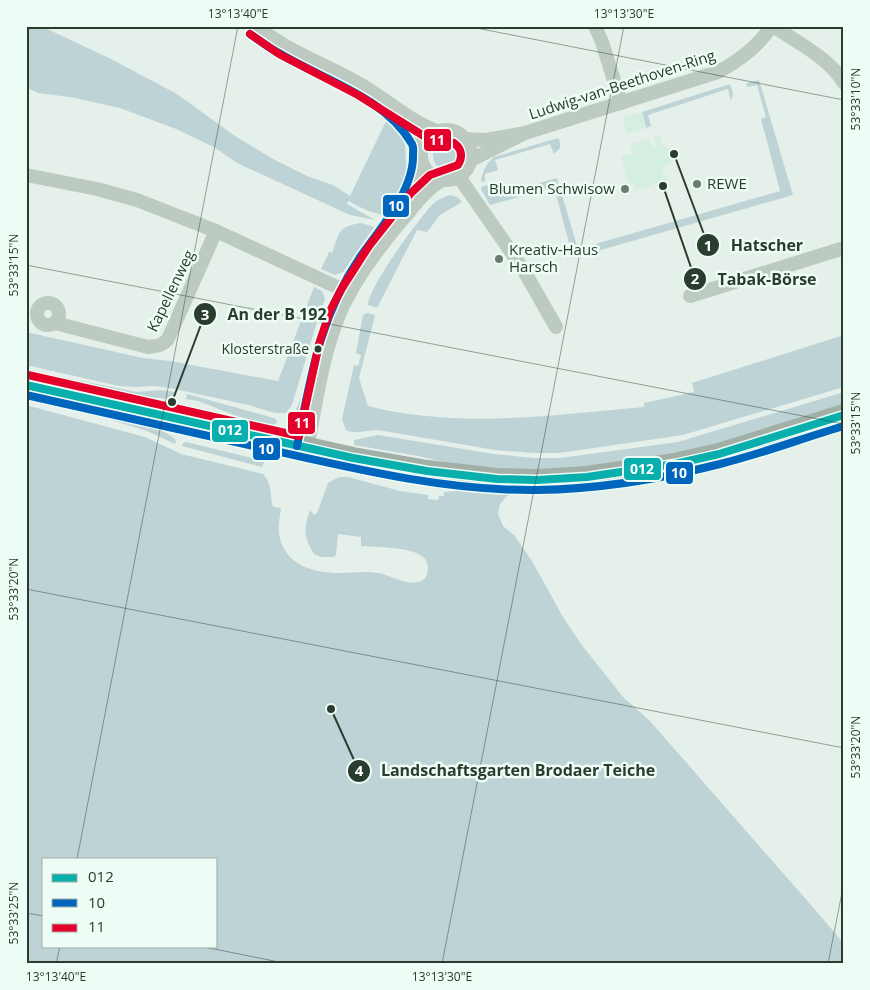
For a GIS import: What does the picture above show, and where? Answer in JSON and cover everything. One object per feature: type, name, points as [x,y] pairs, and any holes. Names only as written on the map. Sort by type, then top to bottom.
[{"type":"main road","points":[[26,385],[384,464],[480,478],[537,480],[587,477],[650,469],[719,454],[844,415]]},
{"type":"street","name":"Ludwig-van-Beethoven-Ring","points":[[256,26],[284,45],[340,73],[420,123],[439,132],[453,132],[466,139],[486,140],[525,133],[718,72],[750,52],[773,26]]},
{"type":"street","points":[[595,26],[602,42],[621,103]]},
{"type":"street","points":[[773,26],[816,55],[842,77]]},
{"type":"street","name":"Ludwig-van-Beethoven-Ring","points":[[388,102],[414,130],[424,145]]},
{"type":"street","points":[[394,230],[418,183],[423,165],[422,153],[424,145],[429,138],[439,132]]},
{"type":"street","name":"Ludwig-van-Beethoven-Ring","points":[[459,177],[468,168],[471,160],[525,133]]},
{"type":"street","points":[[466,139],[471,151],[471,160]]},
{"type":"street","points":[[423,165],[429,174],[442,180],[459,177],[523,269],[556,327]]},
{"type":"street","points":[[26,175],[137,200],[216,231],[350,293]]},
{"type":"street","points":[[307,448],[334,330],[350,293],[394,230],[422,195],[442,180]]},
{"type":"street","name":"Kapellenweg","points":[[55,323],[148,346],[164,344],[168,340],[216,231]]},
{"type":"street","points":[[690,296],[844,248]]},
{"type":"shaded area","points":[[26,26],[41,26],[111,59],[177,94],[235,136],[273,159],[307,176],[333,185],[350,196],[386,121],[403,139],[405,145],[406,184],[383,215],[368,211],[348,201],[347,204],[375,220],[350,215],[237,163],[214,147],[176,129],[120,108],[70,97],[38,93],[26,87]]},
{"type":"shaded area","points":[[759,80],[793,195],[573,258],[554,187],[490,205],[482,191],[481,187],[487,185],[491,197],[557,178],[578,249],[780,191],[761,119],[766,117],[757,85],[748,87],[746,85],[747,83]]},
{"type":"shaded area","points":[[730,84],[733,94],[731,101],[728,89],[648,115],[651,126],[646,128],[642,112]]},
{"type":"shaded area","points":[[642,112],[646,128],[627,134],[622,118]]},
{"type":"shaded area","points":[[660,135],[663,146],[668,147],[673,162],[664,165],[665,167],[662,168],[664,176],[667,176],[668,180],[636,190],[633,183],[629,184],[621,156],[632,154],[631,144],[649,139],[652,147],[656,146],[654,137]]},
{"type":"shaded area","points":[[558,138],[560,148],[554,154],[550,144],[495,160],[498,170],[485,174],[485,181],[481,182],[485,168],[494,157]]},
{"type":"shaded area","points":[[447,142],[457,146],[461,156],[457,166],[447,170],[437,166],[433,156],[437,146]]},
{"type":"shaded area","points":[[450,195],[457,197],[462,202],[440,215],[427,232],[417,230],[377,308],[368,305],[376,284],[395,253],[417,223],[435,202]]},
{"type":"shaded area","points":[[361,223],[374,227],[343,272],[335,275],[321,269],[329,252],[332,253],[338,235],[343,229],[347,226]]},
{"type":"shaded area","points":[[314,287],[322,291],[325,299],[292,405],[286,413],[275,413],[248,405],[157,386],[119,386],[26,365],[26,332],[143,358],[170,361],[278,381]]},
{"type":"shaded area","points":[[333,298],[332,309],[320,343],[305,403],[296,421],[292,418],[304,389],[320,327]]},
{"type":"shaded area","points":[[367,313],[375,315],[359,378],[368,406],[402,413],[471,419],[540,416],[644,407],[644,403],[694,392],[692,383],[844,335],[844,387],[683,435],[559,453],[495,450],[378,430],[354,432],[346,430],[342,419],[354,365],[358,366],[361,355],[356,353],[363,315]]},
{"type":"shaded area","points":[[26,370],[137,392],[161,390],[176,392],[175,396],[171,396],[170,399],[133,396],[26,374]]},
{"type":"shaded area","points":[[844,392],[844,405],[677,456],[540,472],[457,465],[354,445],[354,440],[378,435],[494,454],[534,458],[560,458],[678,442]]},
{"type":"shaded area","points":[[26,393],[131,419],[168,434],[176,441],[175,444],[147,431],[108,419],[31,400],[26,397]]},
{"type":"shaded area","points":[[187,394],[274,418],[277,423],[268,426],[257,424],[198,401],[186,399]]},
{"type":"shaded area","points":[[26,405],[145,437],[181,454],[263,474],[269,484],[272,505],[281,508],[279,534],[282,545],[293,560],[310,569],[330,573],[373,572],[412,583],[424,579],[428,567],[426,560],[411,551],[361,546],[361,537],[338,534],[336,555],[333,557],[321,557],[314,554],[306,537],[307,522],[310,510],[314,515],[317,513],[328,483],[339,477],[348,477],[400,491],[428,495],[428,499],[438,500],[439,496],[444,496],[444,492],[494,488],[844,421],[844,428],[699,471],[646,482],[587,489],[516,492],[507,496],[500,504],[498,514],[503,526],[514,535],[532,561],[563,617],[581,644],[623,697],[650,721],[844,944],[844,964],[26,964]]},
{"type":"shaded area","points":[[186,442],[264,462],[262,467],[182,446]]},
{"type":"transit line","name":"10","points":[[250,34],[296,63],[369,101],[386,113],[400,127],[413,148],[412,168],[402,195],[346,280],[326,325],[312,372],[297,446]]},
{"type":"transit line","name":"11","points":[[28,375],[299,436],[319,344],[330,311],[342,288],[369,246],[411,193],[430,175],[458,165],[461,153],[454,143],[427,138],[358,95],[279,54],[250,34]]},
{"type":"transit line","name":"012","points":[[26,385],[353,458],[427,471],[497,479],[537,480],[587,477],[675,464],[719,454],[844,415]]},
{"type":"transit line","name":"10","points":[[26,395],[376,473],[472,487],[505,489],[583,488],[652,479],[735,460],[844,426]]},
{"type":"place","name":"Hatscher","points":[[674,154]]},
{"type":"place","name":"REWE","points":[[697,184]]},
{"type":"place","name":"Tabak-Börse","points":[[663,186]]},
{"type":"place","name":"Blumen Schwisow","points":[[625,189]]},
{"type":"place","name":"Kreativ-Haus Harsch","points":[[499,259]]},
{"type":"place","name":"Klosterstraße","points":[[318,349]]},
{"type":"place","name":"An der B 192","points":[[172,402]]},
{"type":"place","name":"Landschaftsgarten Brodaer Teiche","points":[[331,709]]}]
